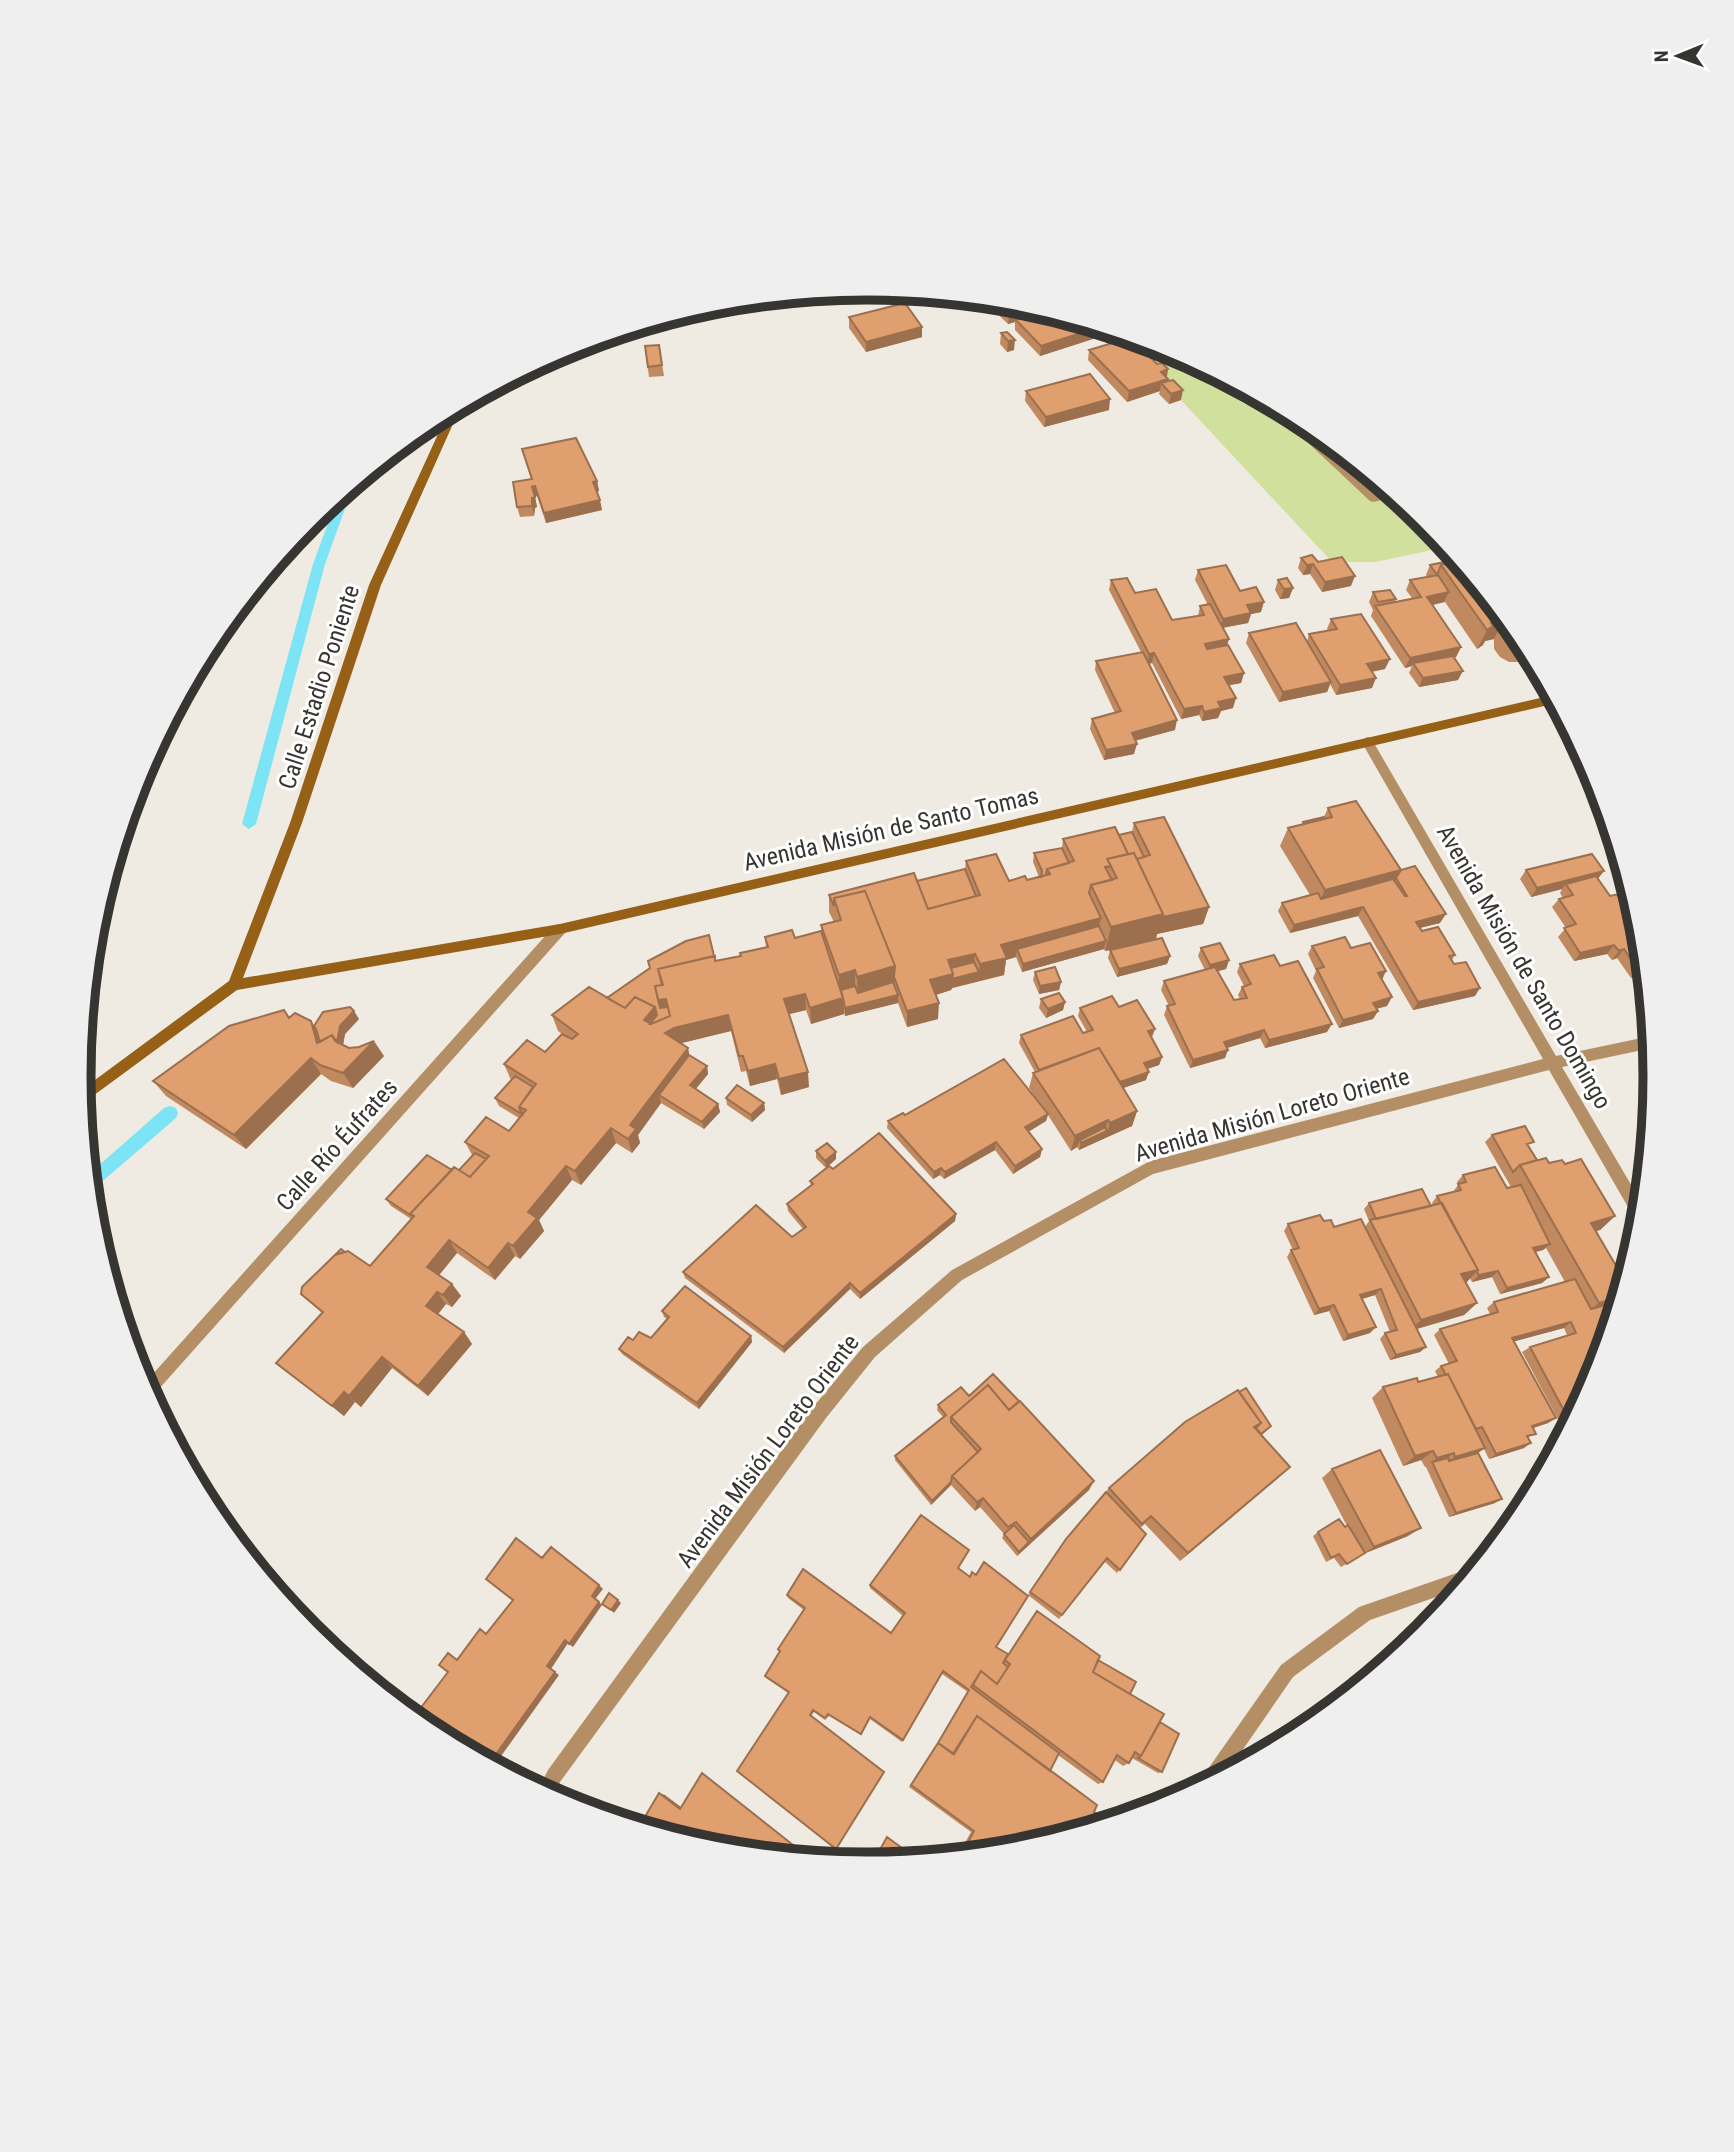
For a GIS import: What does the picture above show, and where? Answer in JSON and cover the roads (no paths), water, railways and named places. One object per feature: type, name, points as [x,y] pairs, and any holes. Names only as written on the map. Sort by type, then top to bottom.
[{"type":"street","name":"Calle Estadio Poniente","points":[[234,985],[296,823],[375,585],[448,423]]},
{"type":"street","points":[[1313,442],[1374,499],[1383,496]]},
{"type":"street","name":"Avenida Misión de Santo Tomas","points":[[234,985],[560,929],[1546,701]]},
{"type":"street","name":"Avenida Misión de Santo Domingo","points":[[1367,741],[1632,1200]]},
{"type":"street","name":"Calle Río Éufrates","points":[[155,1383],[560,929]]},
{"type":"street","points":[[92,1090],[234,985]]},
{"type":"street","name":"Avenida Misión Loreto Oriente","points":[[550,1784],[820,1412],[869,1352],[957,1275],[1150,1168],[1552,1063],[1642,1044]]},
{"type":"street","points":[[1221,1766],[1287,1671],[1365,1613],[1455,1581]]},
{"type":"waterway","points":[[249,824],[319,564],[339,507]]},
{"type":"waterway","points":[[98,1177],[170,1113]]}]
